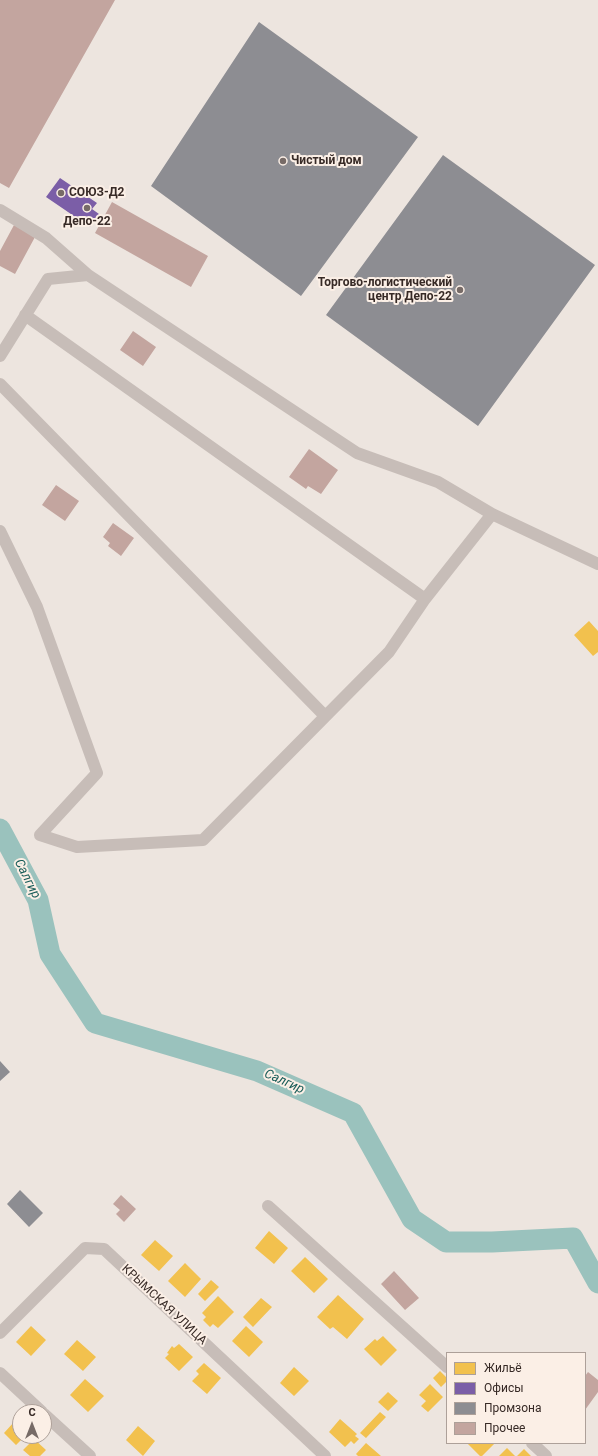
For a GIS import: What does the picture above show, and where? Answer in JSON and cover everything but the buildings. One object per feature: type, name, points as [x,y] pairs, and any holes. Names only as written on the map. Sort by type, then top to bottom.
[{"type":"street","points":[[4,212],[46,238],[88,275],[357,453],[438,482],[492,514],[598,564]]},
{"type":"street","points":[[0,356],[48,279],[88,275]]},
{"type":"street","points":[[25,315],[425,599]]},
{"type":"street","points":[[0,384],[325,716]]},
{"type":"street","points":[[0,531],[37,607],[97,773],[40,835],[77,847],[203,840],[389,652],[425,599],[492,514]]},
{"type":"street","points":[[268,1206],[446,1366]]},
{"type":"street","name":"КРЫМСКАЯ УЛИЦА","points":[[0,1333],[85,1248],[104,1249],[325,1456]]},
{"type":"street","points":[[0,1374],[33,1404]]},
{"type":"street","points":[[52,1421],[90,1456]]},
{"type":"street","points":[[533,1444],[546,1456]]},
{"type":"waterway","name":"Салгир","points":[[0,829],[38,900],[50,954],[95,1023],[257,1071],[353,1113],[412,1219],[446,1242],[492,1242],[573,1238],[598,1283]]},
{"type":"place","name":"Чистый дом","points":[[283,161]]},
{"type":"place","name":"СОЮЗ-Д2","points":[[61,193]]},
{"type":"place","name":"Депо-22","points":[[87,208]]},
{"type":"place","name":"Торгово-логистический центр Депо-22","points":[[460,290]]}]
